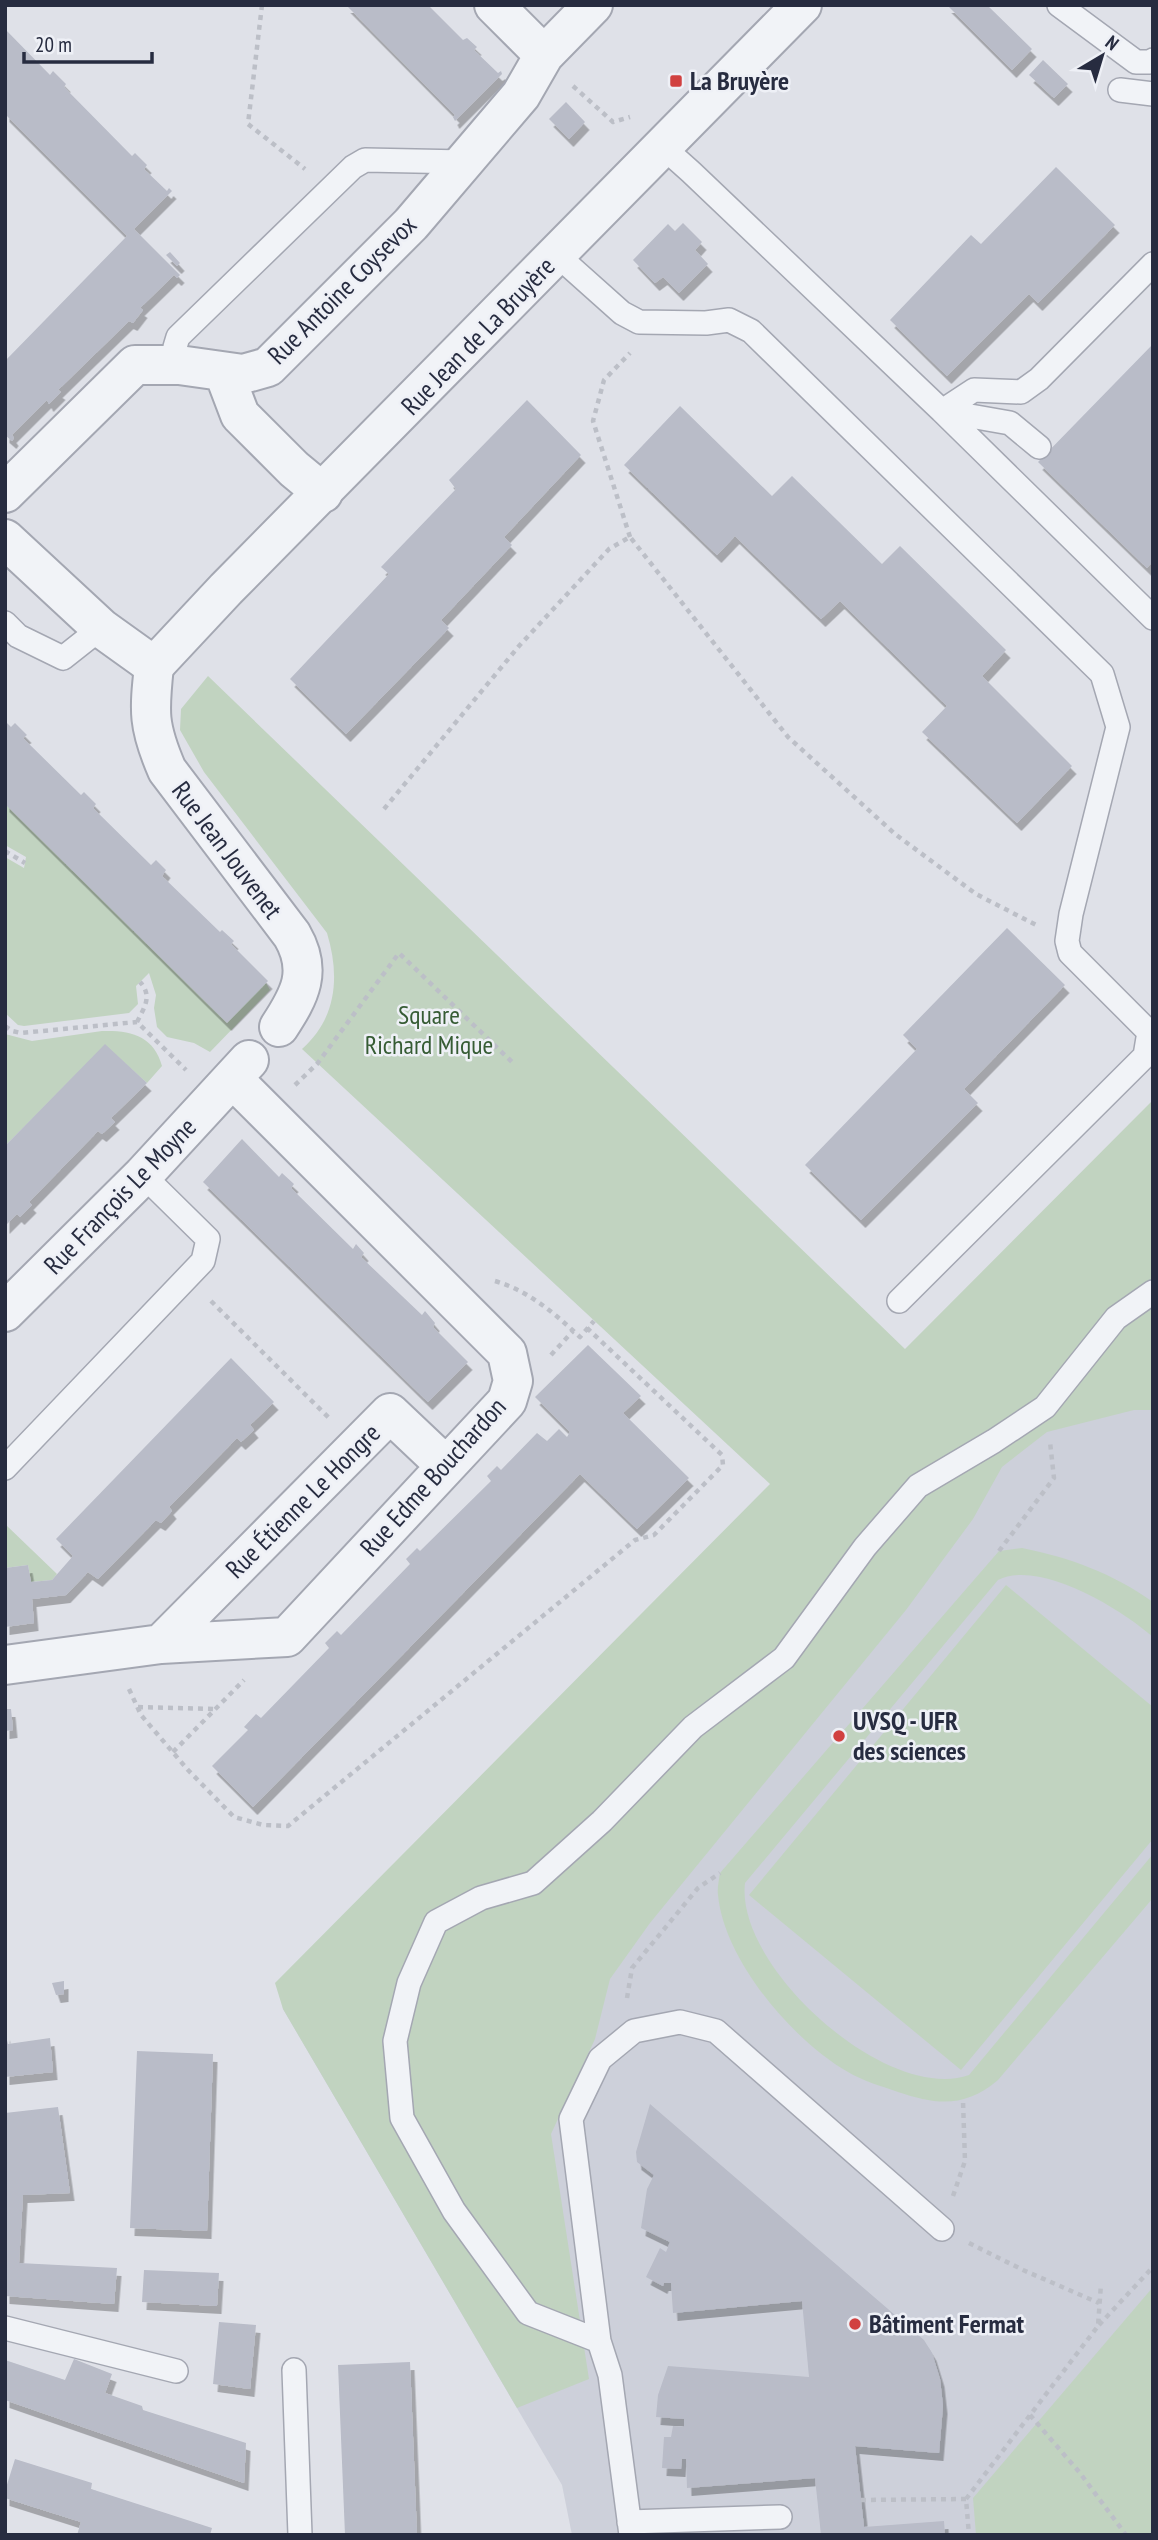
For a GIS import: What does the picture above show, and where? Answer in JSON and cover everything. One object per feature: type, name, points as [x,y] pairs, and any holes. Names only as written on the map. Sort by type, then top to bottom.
[{"type":"street","points":[[494,5],[556,68]]},
{"type":"street","name":"Rue Antoine Coysevox","points":[[5,493],[135,365],[179,365],[243,374],[268,368],[411,224],[521,95],[556,68],[593,5]]},
{"type":"street","name":"Rue Jean de La Bruyère","points":[[154,666],[226,589],[323,494],[802,5]]},
{"type":"street","points":[[224,373],[240,415],[323,494]]},
{"type":"street","points":[[5,539],[101,628],[154,666]]},
{"type":"street","name":"Rue Jean Jouvenet","points":[[154,666],[149,712],[155,741],[167,770],[302,952],[298,999],[279,1027]]},
{"type":"street","name":"Rue Edme Bouchardon","points":[[241,1070],[267,1113],[507,1353],[513,1381],[507,1401],[287,1637]]},
{"type":"street","name":"Rue François Le Moyne","points":[[5,1312],[143,1175],[241,1070]]},
{"type":"street","name":"Rue Étienne Le Hongre","points":[[161,1644],[390,1413],[446,1466]]},
{"type":"street","points":[[5,1665],[161,1644],[287,1637]]},
{"type":"lane","points":[[1059,5],[1136,62],[1153,60]]},
{"type":"lane","points":[[1120,90],[1153,94]]},
{"type":"lane","points":[[663,147],[1141,596],[1153,618]]},
{"type":"lane","points":[[179,365],[175,347],[178,337],[353,167],[365,160],[466,162]]},
{"type":"lane","points":[[557,255],[622,313],[639,322],[706,323],[729,320],[751,331],[1102,674],[1118,727],[1071,914],[1067,941],[1070,953],[1149,1032],[1145,1056],[899,1301]]},
{"type":"lane","points":[[942,411],[974,390],[1021,393],[1039,379],[1153,264]]},
{"type":"lane","points":[[942,411],[1010,423],[1040,447]]},
{"type":"lane","points":[[5,623],[18,636],[63,657],[101,628]]},
{"type":"lane","points":[[5,1468],[204,1261],[208,1239],[143,1175]]},
{"type":"lane","points":[[599,2341],[528,2313],[454,2211],[402,2118],[395,2041],[409,1983],[436,1922],[481,1898],[533,1883],[602,1821],[693,1727],[784,1658],[865,1547],[918,1486],[1045,1407],[1116,1318],[1153,1292]]},
{"type":"lane","points":[[780,2518],[630,2528],[610,2375],[599,2341],[571,2119],[600,2059],[634,2031],[680,2022],[716,2031],[942,2229]]},
{"type":"lane","points":[[5,2328],[176,2371]]},
{"type":"lane","points":[[294,2370],[300,2535]]},
{"type":"path","points":[[262,5],[248,124],[327,186],[328,190]]},
{"type":"path","points":[[556,68],[613,122],[630,117]]},
{"type":"path","points":[[668,323],[657,347],[628,354],[604,380],[593,421],[630,537],[788,737],[895,834],[976,894],[1067,941]]},
{"type":"path","points":[[384,809],[519,646],[609,549],[630,537]]},
{"type":"path","points":[[5,851],[25,863]]},
{"type":"path","points":[[267,1113],[317,1064],[398,953],[512,1062]]},
{"type":"path","points":[[137,1022],[148,1002],[141,982]]},
{"type":"path","points":[[5,1026],[20,1032],[137,1022],[194,1077]]},
{"type":"path","points":[[436,1281],[484,1277],[515,1287],[553,1312],[580,1337],[594,1321]]},
{"type":"path","points":[[188,1278],[357,1445]]},
{"type":"path","points":[[110,1651],[141,1715],[234,1817],[263,1825],[288,1826],[635,1541],[654,1535],[723,1465],[722,1455],[587,1328]]},
{"type":"path","points":[[999,1551],[1054,1478],[1045,1407]]},
{"type":"path","points":[[173,1752],[287,1637]]},
{"type":"path","points":[[138,1707],[215,1709]]},
{"type":"path","points":[[620,2042],[632,1968],[698,1888],[720,1874]]},
{"type":"path","points":[[942,2229],[965,2161],[963,2101]]},
{"type":"path","points":[[1003,2260],[1099,2303]]},
{"type":"path","points":[[969,2535],[965,2498],[1098,2326],[1153,2267]]},
{"type":"path","points":[[1098,2326],[1101,2284]]},
{"type":"path","points":[[1030,2415],[1080,2473],[1126,2535]]},
{"type":"path","points":[[861,2500],[965,2498]]},
{"type":"shaded area","name":"UVSQ - UFR des sciences","points":[[1153,1106],[1153,2535],[572,2535],[562,2485],[283,2009],[281,1993]]},
{"type":"green space","name":"Square Richard Mique","points":[[208,676],[905,1349],[1153,1100],[1153,1410],[1134,1410],[1047,1432],[1002,1467],[973,1519],[906,1610],[650,1923],[610,1979],[595,2039],[551,2134],[589,2379],[517,2408],[283,2009],[275,1983],[770,1484],[302,1049],[323,1024],[333,995],[334,965],[327,933],[204,772],[180,730],[181,709]]},
{"type":"green space","points":[[5,804],[266,983],[270,990],[210,1052],[194,1043],[167,1037],[157,1027],[154,1008],[156,995],[149,973],[136,986],[138,1004],[129,1013],[18,1025],[5,1013],[5,857],[24,868],[26,857],[5,845]]},
{"type":"green space","points":[[102,1031],[132,1034],[147,1041],[162,1066],[147,1083],[105,1045],[5,1146],[5,1034],[32,1041]]},
{"type":"green space","points":[[5,1524],[57,1574],[52,1580],[31,1582],[28,1565],[5,1568]]},
{"type":"green space","points":[[1022,1548],[1090,1568],[1153,1602],[1153,1637],[1101,1601],[1057,1581],[1015,1575],[998,1580],[745,1883],[748,1917],[764,1953],[790,1988],[822,2021],[859,2049],[898,2069],[935,2079],[969,2075],[1153,1854],[1153,1898],[998,2080],[974,2096],[962,2100],[925,2100],[848,2072],[827,2058],[784,2020],[747,1971],[733,1946],[723,1920],[718,1895],[720,1873],[999,1551]]},
{"type":"green space","points":[[1006,1585],[1153,1707],[1153,1839],[961,2070],[749,1895]]},
{"type":"green space","points":[[1153,2287],[1153,2535],[976,2535],[973,2498]]},
{"type":"building","points":[[346,5],[428,5],[463,40],[467,38],[477,47],[474,50],[502,74],[455,121],[455,115]]},
{"type":"building","points":[[947,5],[987,5],[1032,49],[1012,70]]},
{"type":"building","points":[[5,29],[50,75],[53,71],[66,84],[64,87],[132,156],[135,153],[147,165],[144,169],[167,191],[169,188],[172,191],[134,229],[180,275],[177,278],[174,275],[140,308],[143,310],[133,323],[129,321],[58,390],[61,392],[49,404],[47,400],[12,435],[12,441],[5,435],[5,361],[127,236],[5,114]]},
{"type":"building","points":[[1043,60],[1068,84],[1054,98],[1029,75]]},
{"type":"building","points":[[566,102],[585,122],[569,139],[549,119]]},
{"type":"building","points":[[1056,167],[1115,225],[1038,303],[1029,294],[947,376],[890,320],[971,235],[981,244]]},
{"type":"building","points":[[683,223],[702,242],[695,250],[708,264],[679,293],[663,277],[655,283],[633,260],[668,224],[675,231]]},
{"type":"building","points":[[170,252],[180,263],[177,266],[166,255]]},
{"type":"building","points":[[1153,344],[1153,561],[1147,568],[1038,462]]},
{"type":"building","points":[[527,400],[581,455],[504,537],[512,545],[441,620],[449,628],[346,734],[290,679],[389,574],[381,567],[456,489],[449,480]]},
{"type":"building","points":[[680,406],[772,496],[792,476],[882,564],[900,546],[1006,650],[982,676],[1072,766],[1017,823],[922,732],[947,706],[840,601],[821,619],[735,536],[717,555],[624,465]]},
{"type":"building","points":[[5,721],[11,727],[15,723],[27,735],[23,738],[81,795],[84,792],[96,804],[93,808],[151,865],[156,860],[166,870],[162,876],[220,932],[222,930],[234,941],[231,944],[268,981],[227,1023],[5,804]]},
{"type":"building","points":[[1007,928],[1065,985],[964,1089],[978,1103],[861,1220],[805,1165],[917,1049],[903,1035]]},
{"type":"building","points":[[105,1044],[147,1083],[111,1118],[115,1122],[102,1134],[98,1131],[29,1202],[32,1205],[20,1217],[17,1214],[5,1226],[5,1146]]},
{"type":"building","points":[[242,1139],[279,1177],[282,1173],[294,1184],[291,1188],[353,1249],[356,1244],[364,1253],[361,1257],[422,1315],[425,1311],[435,1323],[433,1327],[468,1362],[428,1402],[203,1182]]},
{"type":"building","points":[[588,1345],[641,1396],[623,1413],[689,1478],[637,1529],[580,1474],[253,1807],[212,1766],[248,1730],[244,1727],[256,1714],[261,1718],[329,1648],[325,1643],[337,1631],[341,1635],[410,1564],[406,1559],[417,1548],[420,1551],[491,1481],[487,1476],[497,1466],[501,1470],[537,1433],[547,1441],[559,1429],[567,1437],[570,1432],[535,1397]]},
{"type":"building","points":[[231,1358],[274,1402],[250,1425],[254,1430],[241,1442],[237,1438],[169,1507],[172,1511],[161,1523],[156,1520],[98,1579],[88,1572],[66,1595],[32,1599],[34,1623],[5,1627],[5,1568],[28,1565],[31,1582],[52,1580],[73,1556],[56,1539]]},
{"type":"building","points":[[5,1709],[11,1709],[13,1730],[5,1731]]},
{"type":"building","points":[[64,1981],[64,1994],[56,1995],[52,1983]]},
{"type":"building","points":[[5,2032],[8,2044],[50,2038],[53,2072],[5,2077]]},
{"type":"building","points":[[137,2051],[213,2054],[207,2231],[130,2228]]},
{"type":"building","name":"Bâtiment Fermat","points":[[650,2104],[924,2340],[932,2353],[940,2379],[943,2406],[939,2453],[855,2446],[864,2527],[944,2521],[945,2535],[821,2535],[815,2478],[687,2488],[686,2459],[682,2459],[681,2469],[662,2468],[664,2437],[671,2437],[673,2426],[684,2427],[684,2419],[656,2417],[658,2395],[668,2366],[809,2377],[802,2301],[673,2313],[671,2283],[664,2283],[663,2286],[646,2277],[660,2248],[666,2252],[670,2242],[641,2228],[647,2189],[654,2175],[637,2162],[636,2152]]},
{"type":"building","points":[[58,2107],[70,2193],[23,2195],[19,2263],[117,2268],[114,2304],[5,2296],[5,2113]]},
{"type":"building","points":[[144,2270],[219,2273],[217,2306],[142,2302]]},
{"type":"building","points":[[219,2322],[256,2325],[250,2389],[213,2384]]},
{"type":"building","points":[[74,2359],[112,2374],[105,2393],[142,2406],[143,2410],[246,2443],[244,2483],[5,2400],[5,2360],[65,2380]]},
{"type":"building","points":[[410,2362],[417,2535],[345,2535],[338,2365]]},
{"type":"building","points":[[15,2459],[92,2483],[91,2489],[212,2528],[210,2535],[77,2535],[81,2522],[5,2498]]},
{"type":"place","name":"La Bruyère","points":[[676,81]]},
{"type":"place","name":"UVSQ - UFR des sciences","points":[[839,1736]]},
{"type":"place","name":"Bâtiment Fermat","points":[[855,2324]]}]
